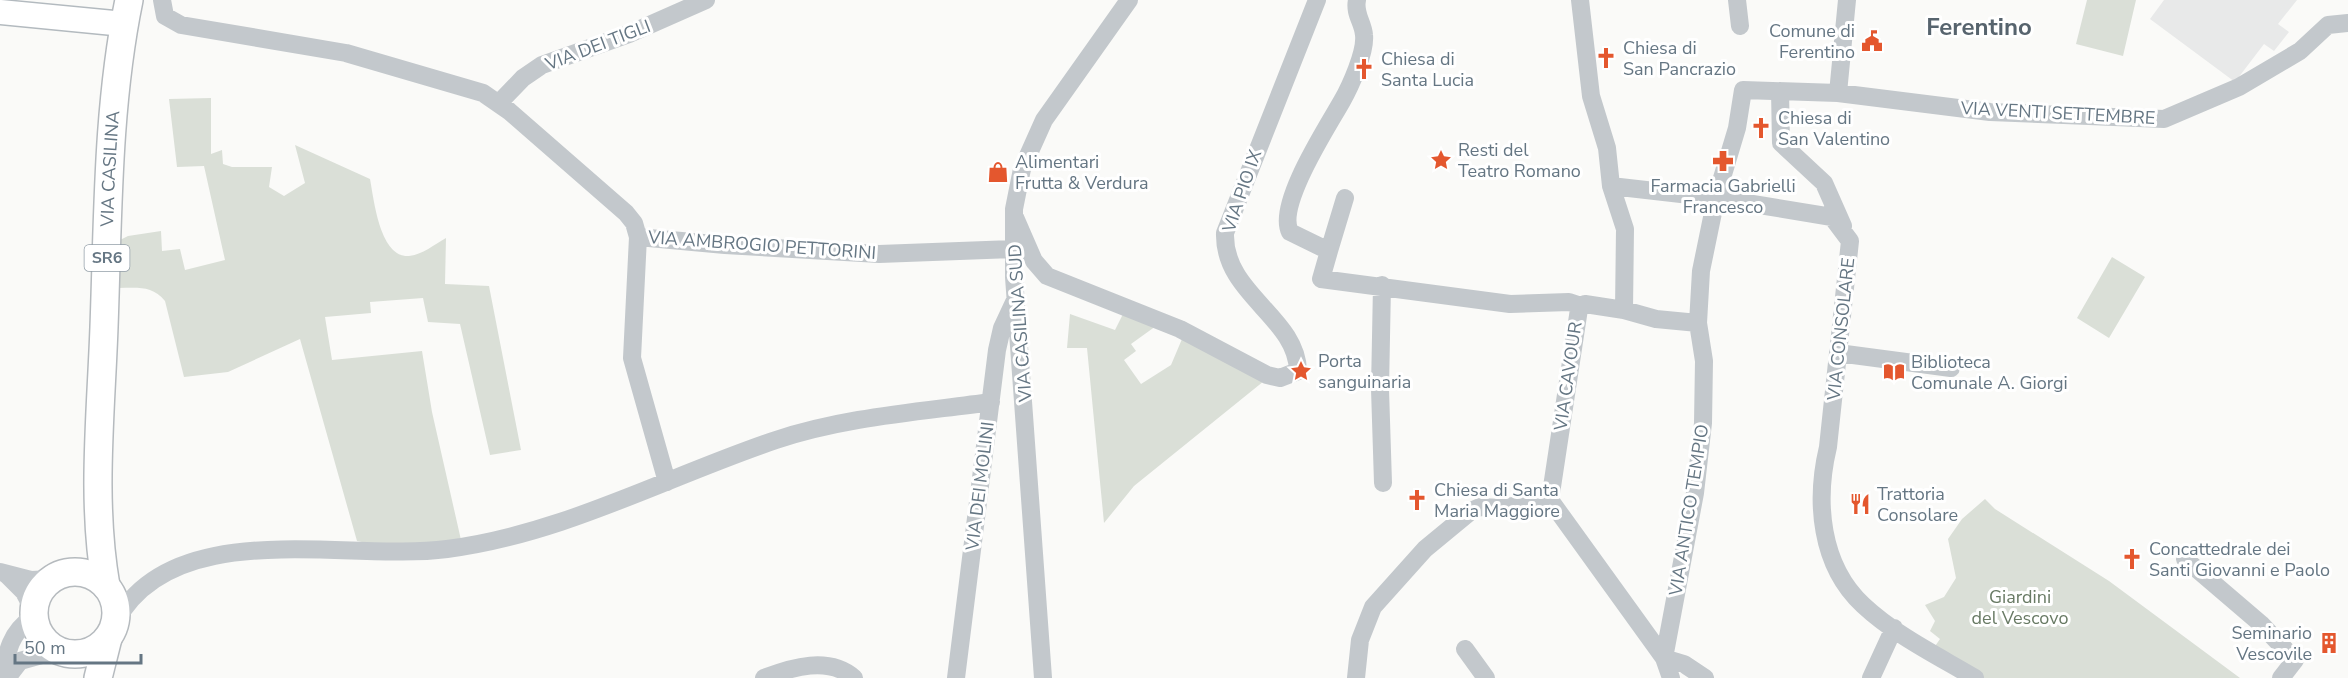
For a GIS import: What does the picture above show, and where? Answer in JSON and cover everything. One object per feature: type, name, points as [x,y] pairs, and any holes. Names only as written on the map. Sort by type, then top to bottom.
[{"type":"main road","name":"VIA CASILINA","points":[[108,589],[97,517],[111,158],[127,12]]},
{"type":"main road","name":"VIA CASILINA","points":[[56,577],[78,559],[88,546],[97,517]]},
{"type":"main road","points":[[84,678],[78,665],[41,636],[33,613],[43,587],[56,577],[85,573],[108,589],[114,601],[112,630],[98,678]]},
{"type":"main road","points":[[62,652],[90,652],[112,630]]},
{"type":"street","name":"VIA AMBROGIO PETTORINI","points":[[162,0],[165,16],[181,25],[346,53],[478,91],[499,103],[626,213],[634,223],[638,237],[724,245],[879,254],[1013,249]]},
{"type":"street","name":"VIA DEI TIGLI","points":[[499,103],[523,78],[542,65],[629,34],[706,0]]},
{"type":"street","name":"VIA CASILINA SUD","points":[[1043,678],[1016,298],[1013,249],[1014,215],[1022,169],[1044,120],[1130,0]]},
{"type":"street","name":"VIA PIO IX","points":[[1014,215],[1034,261],[1047,276],[1171,325],[1267,375],[1280,378],[1298,371],[1296,355],[1288,341],[1234,273],[1227,257],[1225,233],[1317,0]]},
{"type":"street","points":[[1329,251],[1294,235],[1288,224],[1309,156],[1344,97],[1362,49],[1364,34],[1356,15],[1357,0]]},
{"type":"street","points":[[1580,0],[1588,76],[1607,148],[1611,186],[1625,229],[1624,310]]},
{"type":"street","points":[[1737,0],[1740,26]]},
{"type":"street","points":[[1838,93],[1847,0]]},
{"type":"street","points":[[0,12],[127,12]]},
{"type":"street","name":"VIA VENTI SETTEMBRE","points":[[1743,90],[1838,93],[1990,112],[2164,119],[2239,87],[2300,51],[2328,25],[2348,23]]},
{"type":"street","name":"VIA ANTICO TEMPIO","points":[[1664,658],[1695,493],[1703,423],[1704,361],[1698,323],[1701,271],[1716,198],[1737,128],[1743,90]]},
{"type":"street","points":[[1780,91],[1781,143],[1824,183],[1850,241]]},
{"type":"street","name":"VIA CONSOLARE","points":[[1611,186],[1716,198],[1832,217],[1850,241],[1820,495],[1828,548],[1846,583],[1863,605],[1919,645],[1975,678]]},
{"type":"street","points":[[1346,198],[1321,279],[1382,285],[1510,304],[1569,302],[1581,306]]},
{"type":"street","points":[[638,237],[632,358],[667,482]]},
{"type":"street","points":[[1382,285],[1380,389],[1383,483]]},
{"type":"street","name":"VIA DEI MOLINI","points":[[957,678],[1000,335],[1016,298]]},
{"type":"street","name":"VIA CAVOUR","points":[[1550,500],[1577,314],[1581,306],[1624,310],[1656,320],[1698,323]]},
{"type":"street","points":[[1838,353],[1951,368]]},
{"type":"street","points":[[112,630],[138,590],[180,568],[226,555],[297,549],[429,551],[489,542],[558,524],[761,445],[813,429],[991,402]]},
{"type":"street","points":[[1356,678],[1360,640],[1373,607],[1425,549],[1471,511],[1480,507],[1501,508],[1550,500],[1664,658],[1671,678]]},
{"type":"street","points":[[2186,559],[2261,624],[2295,660],[2281,678]]},
{"type":"street","points":[[3,573],[31,580],[56,577]]},
{"type":"street","points":[[3,573],[24,592],[33,613],[12,640],[6,657],[6,678]]},
{"type":"street","points":[[108,589],[138,590]]},
{"type":"street","points":[[1871,678],[1894,628]]},
{"type":"street","points":[[1465,649],[1486,678]]},
{"type":"street","points":[[6,678],[20,661],[62,652]]},
{"type":"street","points":[[1664,658],[1684,664],[1705,678]]},
{"type":"street","points":[[764,678],[797,668],[818,665],[839,668],[854,678]]},
{"type":"shaded area","points":[[2164,0],[2297,0],[2278,24],[2289,32],[2274,51],[2264,44],[2235,82],[2150,19]]},
{"type":"green space","points":[[2087,0],[2136,0],[2123,56],[2076,44]]},
{"type":"green space","points":[[211,98],[211,154],[222,150],[223,164],[232,167],[272,167],[269,187],[284,196],[305,183],[295,145],[370,179],[376,213],[391,248],[399,254],[409,256],[424,251],[446,238],[445,284],[489,286],[521,450],[490,455],[460,324],[428,322],[423,298],[370,302],[371,313],[325,317],[332,360],[422,351],[432,412],[461,540],[396,545],[357,541],[300,339],[228,372],[184,377],[165,301],[149,290],[118,288],[118,241],[128,236],[161,231],[162,251],[180,249],[185,270],[225,260],[204,166],[177,167],[169,99]]},
{"type":"green space","points":[[2112,257],[2145,277],[2109,338],[2077,318]]},
{"type":"green space","points":[[1070,314],[1115,330],[1123,314],[1156,326],[1131,344],[1136,351],[1124,360],[1141,384],[1171,365],[1182,339],[1264,381],[1134,486],[1104,523],[1087,348],[1067,348]]},
{"type":"green space","name":"Giardini del Vescovo","points":[[1985,499],[1995,509],[2109,581],[2240,678],[1984,678],[1931,652],[1940,639],[1930,631],[1935,621],[1925,605],[1944,597],[1956,578],[1948,539],[1962,519]]},
{"type":"place","name":"Comune di Ferentino","points":[[1872,41]]},
{"type":"place","name":"Chiesa di San Pancrazio","points":[[1606,58]]},
{"type":"place","name":"Chiesa di Santa Lucia","points":[[1364,69]]},
{"type":"place","name":"Chiesa di San Valentino","points":[[1761,128]]},
{"type":"place","name":"Resti del Teatro Romano","points":[[1441,160]]},
{"type":"place","name":"Farmacia Gabrielli Francesco","points":[[1723,161]]},
{"type":"place","name":"Alimentari Frutta & Verdura","points":[[998,172]]},
{"type":"place","name":"Porta sanguinaria","points":[[1301,371]]},
{"type":"place","name":"Biblioteca Comunale A. Giorgi","points":[[1894,372]]},
{"type":"place","name":"Chiesa di Santa Maria Maggiore","points":[[1417,500]]},
{"type":"place","name":"Trattoria Consolare","points":[[1860,504]]},
{"type":"place","name":"Concattedrale dei Santi Giovanni e Paolo","points":[[2132,559]]},
{"type":"place","name":"Seminario Vescovile","points":[[2329,643]]},
{"type":"district","name":"Ferentino","points":[[1979,27]]}]
